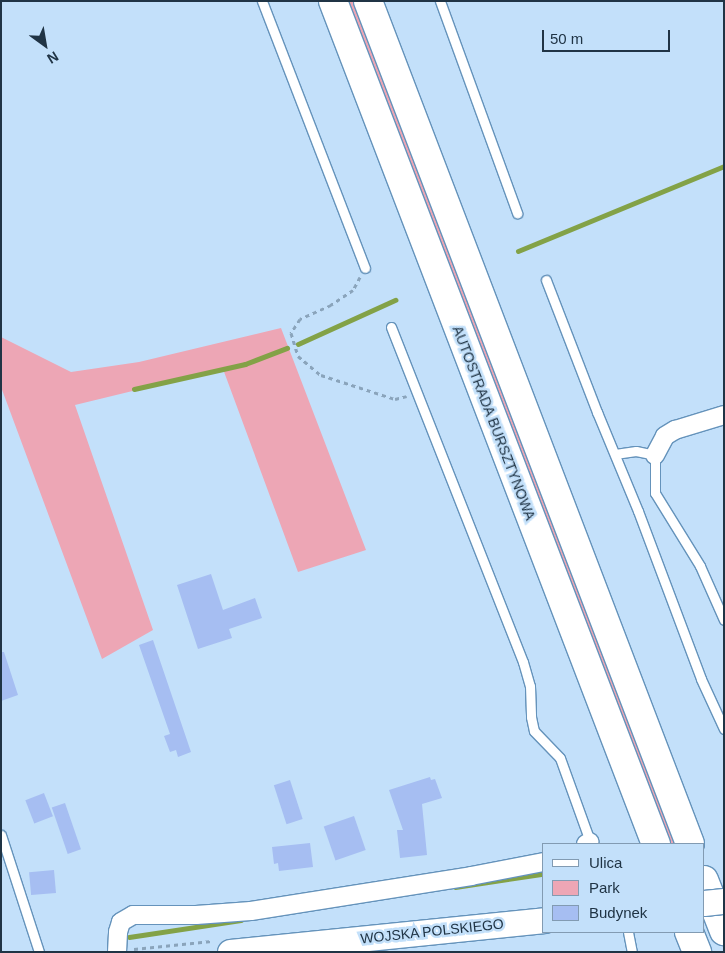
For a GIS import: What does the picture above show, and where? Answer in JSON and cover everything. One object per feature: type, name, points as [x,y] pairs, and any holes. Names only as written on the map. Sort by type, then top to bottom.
[{"type":"highway","name":"AUTOSTRADA BURSZTYNOWA","points":[[333,1],[656,843]]},
{"type":"highway","points":[[368,1],[690,843]]},
{"type":"highway","points":[[705,883],[724,932]]},
{"type":"highway","points":[[689,933],[697,952]]},
{"type":"main road","points":[[705,903],[724,901]]},
{"type":"main road","name":"WOJSKA POLSKIEGO","points":[[230,952],[542,920]]},
{"type":"street","points":[[655,455],[665,436],[675,430],[724,415]]},
{"type":"street","points":[[117,952],[118,932],[121,922],[133,915],[196,915],[251,911],[471,876],[542,862]]},
{"type":"lane","points":[[262,1],[365,268]]},
{"type":"lane","points":[[440,1],[518,212]]},
{"type":"lane","points":[[546,280],[702,679],[724,729]]},
{"type":"lane","points":[[391,327],[523,662],[530,686],[531,717],[534,731],[560,758],[589,843]]},
{"type":"lane","points":[[615,454],[636,451],[655,455],[655,493],[700,566],[724,620]]},
{"type":"lane","points":[[1,835],[39,952]]},
{"type":"lane","points":[[628,933],[632,952]]},
{"type":"path","points":[[365,268],[353,290],[331,305],[300,319],[291,333],[298,356],[321,375],[395,399],[418,394]]},
{"type":"green space","points":[[344,1],[356,1],[680,843],[666,843]]},
{"type":"green space","points":[[281,328],[366,550],[298,572],[223,369],[75,405],[153,630],[102,659],[1,387],[1,337],[71,372],[139,362]]},
{"type":"building","points":[[211,574],[223,610],[255,598],[262,618],[229,629],[232,638],[198,649],[177,585]]},
{"type":"building","points":[[153,640],[191,752],[178,757],[176,750],[170,752],[164,736],[170,734],[139,645]]},
{"type":"building","points":[[1,652],[4,652],[18,695],[1,701]]},
{"type":"building","points":[[430,777],[431,780],[435,779],[442,798],[422,804],[427,855],[400,858],[397,830],[403,830],[389,790]]},
{"type":"building","points":[[290,780],[303,819],[287,824],[274,785]]},
{"type":"building","points":[[44,793],[53,816],[34,824],[25,800]]},
{"type":"building","points":[[65,803],[81,849],[68,854],[52,808]]},
{"type":"building","points":[[354,816],[366,850],[335,860],[324,826]]},
{"type":"building","points":[[310,843],[313,867],[279,871],[278,863],[274,864],[272,847]]},
{"type":"building","points":[[54,870],[56,893],[31,895],[29,872]]},
{"type":"waterway","points":[[518,251],[724,166]]},
{"type":"waterway","points":[[298,344],[395,300]]},
{"type":"waterway","points":[[134,389],[245,364],[287,348]]},
{"type":"waterway","points":[[455,887],[541,874]]},
{"type":"waterway","points":[[129,937],[241,920]]}]
